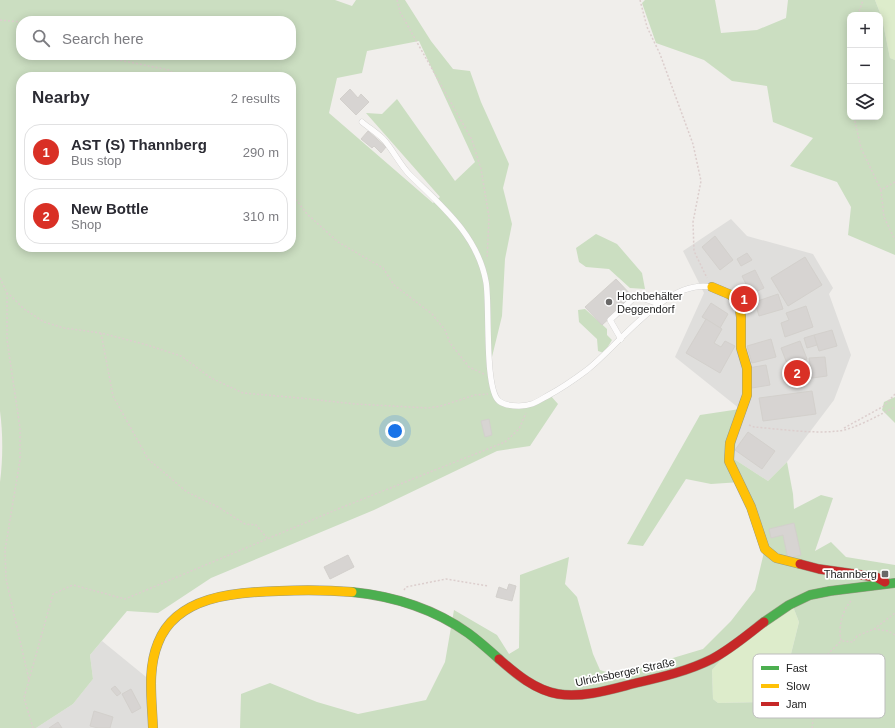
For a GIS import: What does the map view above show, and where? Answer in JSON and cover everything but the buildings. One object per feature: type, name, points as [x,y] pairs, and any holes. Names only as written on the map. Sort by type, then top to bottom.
[{"type":"street","points":[[712,287],[731,295],[738,304],[742,317],[741,348],[747,368],[747,395],[730,443],[729,461],[751,507],[765,549],[776,558],[819,569],[876,577],[891,583]]},
{"type":"street","name":"Ulrichsberger Straße","points":[[153,728],[151,680],[156,649],[163,633],[181,614],[200,603],[236,593],[310,590],[372,595],[394,600],[439,616],[454,624],[512,671],[537,688],[560,695],[575,696],[616,688],[682,671],[695,666],[728,650],[778,612],[800,599],[815,594],[891,583]]},
{"type":"lane","points":[[362,122],[384,140],[409,174],[426,189],[457,222],[478,254],[486,282],[490,377],[495,396],[499,401],[507,405],[529,406],[560,389],[588,370],[654,306],[683,290],[694,286],[703,285],[712,287]]},
{"type":"lane","points":[[621,339],[610,320],[636,296],[659,304]]},
{"type":"path","points":[[397,0],[400,12],[472,140],[481,169],[489,217],[487,260]]},
{"type":"path","points":[[640,0],[647,27],[660,54],[693,144],[701,181],[693,222],[694,251],[712,287]]},
{"type":"path","points":[[859,12],[863,0]]},
{"type":"path","points":[[0,20],[16,22]]},
{"type":"path","points":[[119,60],[169,70],[172,72]]},
{"type":"path","points":[[855,120],[861,148],[881,190],[884,217],[895,240]]},
{"type":"path","points":[[881,190],[895,182]]},
{"type":"path","points":[[296,200],[307,214],[338,242],[383,268],[394,285],[432,314],[445,330],[450,344],[469,367],[490,377]]},
{"type":"path","points":[[0,278],[8,293],[24,309],[44,322],[64,328],[101,333],[144,344],[181,356],[211,378],[243,393],[354,404],[428,408],[441,406],[475,395],[488,394],[495,396]]},
{"type":"path","points":[[8,293],[7,340],[20,428],[20,460],[5,550],[6,579],[29,680]]},
{"type":"path","points":[[101,333],[113,396],[148,459],[186,492],[218,507],[245,524],[256,525],[268,539]]},
{"type":"path","points":[[839,431],[884,406],[895,394]]},
{"type":"path","points":[[33,728],[24,698],[53,594],[73,585],[125,598],[505,442],[519,429],[529,406]]},
{"type":"path","points":[[738,419],[754,427],[801,431],[839,431],[864,422],[895,406]]},
{"type":"path","points":[[394,600],[406,587],[446,579],[488,586]]},
{"type":"path","points":[[828,654],[841,641],[842,618],[846,607],[854,598]]},
{"type":"path","points":[[841,641],[853,642],[857,636],[874,629],[895,613]]},
{"type":"path","points":[[874,629],[888,631],[895,635]]},
{"type":"path","points":[[812,728],[813,718]]},
{"type":"shaded area","points":[[731,219],[747,236],[813,254],[833,288],[829,294],[851,355],[834,400],[787,462],[768,481],[734,459],[740,409],[675,357],[704,293],[683,251]]},
{"type":"shaded area","points":[[102,641],[151,681],[156,728],[36,728],[73,704],[93,679],[90,655]]},
{"type":"green space","points":[[0,0],[335,0],[352,6],[356,0],[405,0],[431,41],[453,69],[470,71],[481,102],[509,164],[503,188],[512,224],[505,259],[502,316],[491,361],[492,386],[499,400],[508,405],[528,406],[550,395],[558,404],[530,446],[497,451],[374,510],[211,578],[158,613],[127,611],[90,655],[93,679],[73,704],[36,728],[0,728],[0,482],[2,464],[2,428],[0,411]],"holes":[[[419,41],[475,162],[455,181],[397,99],[382,114],[366,113],[440,197],[433,203],[329,113],[337,78],[362,73],[367,51]]]},
{"type":"green space","points":[[645,0],[715,0],[721,33],[757,30],[786,18],[788,0],[875,0],[880,12],[847,12],[847,120],[883,120],[883,23],[890,58],[895,60],[895,255],[848,235],[851,207],[837,182],[790,166],[813,138],[773,122],[767,86],[732,81],[704,60],[656,43],[642,3]]},
{"type":"green space","points":[[875,0],[895,0],[895,60],[890,58],[883,23],[883,12],[880,12]]},
{"type":"green space","points":[[596,234],[617,244],[642,273],[645,289],[630,288],[609,269],[586,267],[579,262],[576,248]]},
{"type":"green space","points":[[585,309],[607,329],[607,335],[612,340],[604,353],[598,351],[597,339],[579,322],[578,310]]},
{"type":"green space","points":[[895,397],[895,423],[882,410],[884,402]]},
{"type":"green space","points":[[740,409],[734,459],[768,481],[787,462],[793,494],[794,509],[821,495],[833,498],[815,551],[831,542],[846,557],[895,565],[895,728],[240,728],[241,694],[270,683],[317,702],[358,714],[426,700],[445,662],[454,610],[497,635],[509,654],[519,648],[520,575],[569,557],[565,584],[577,597],[593,654],[600,670],[616,675],[703,649],[731,621],[755,590],[765,548],[741,482],[711,484],[686,479],[643,546],[627,544],[700,415]]},
{"type":"green space","points":[[792,604],[799,622],[791,654],[753,654],[753,702],[718,703],[713,699],[712,670],[720,661]]},
{"type":"traffic: fast","points":[[764,622],[789,605],[810,595],[895,583]]},
{"type":"traffic: fast","points":[[352,592],[397,600],[441,617],[468,633],[499,659]]},
{"type":"traffic: slow","points":[[712,287],[731,295],[739,304],[741,317],[741,348],[747,368],[747,395],[730,443],[729,461],[751,507],[765,549],[776,558],[800,564]]},
{"type":"traffic: slow","points":[[153,728],[151,685],[152,664],[158,643],[167,627],[178,615],[193,606],[209,600],[244,593],[306,590],[352,592]]},
{"type":"traffic: jam","points":[[800,564],[819,569],[876,577],[885,582]]},
{"type":"traffic: jam","points":[[499,659],[519,676],[541,689],[558,694],[588,694],[665,676],[703,663],[726,651],[764,622]]},
{"type":"place","name":"AST (S) Thannberg","points":[[744,299]]},
{"type":"place","name":"Hochbehälter Deggendorf","points":[[609,302]]},
{"type":"place","name":"New Bottle","points":[[797,373]]},
{"type":"place","name":"Thannberg","points":[[885,574]]}]
